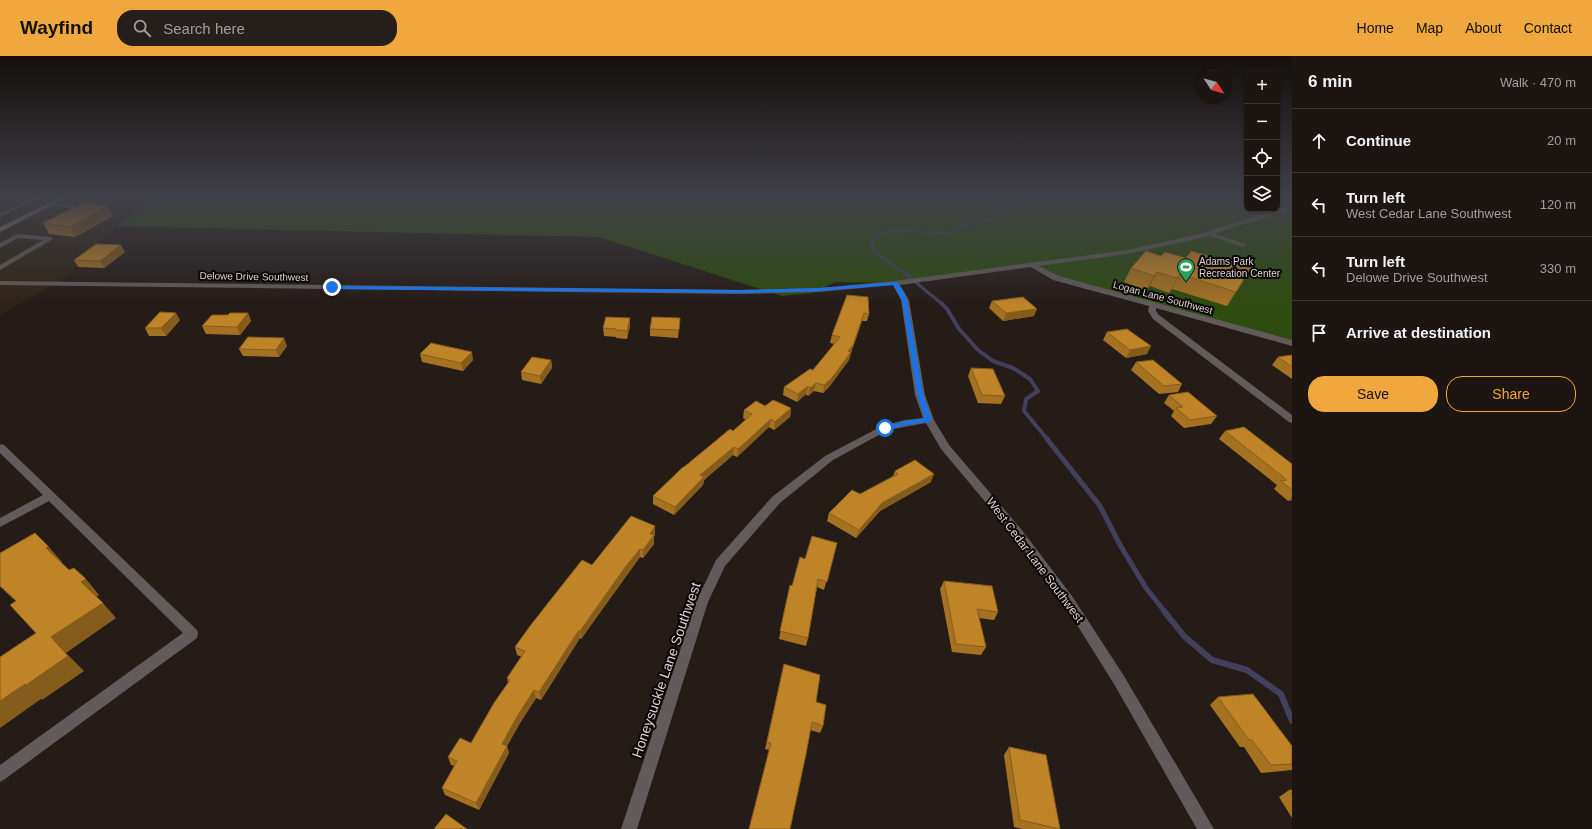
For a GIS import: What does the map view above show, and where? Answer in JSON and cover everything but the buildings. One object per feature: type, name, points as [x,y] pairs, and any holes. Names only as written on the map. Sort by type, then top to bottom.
[{"type":"street","name":"Delowe Drive Southwest","points":[[0,283],[732,292],[819,290],[895,284],[1127,252],[1209,234]]},
{"type":"street","name":"Logan Lane Southwest","points":[[1032,264],[1043,272],[1056,278],[1292,343]]},
{"type":"street","name":"West Cedar Lane Southwest","points":[[895,284],[905,300],[920,394],[929,420],[945,447],[1017,532],[1068,600],[1120,680],[1206,829]]},
{"type":"street","points":[[1153,305],[1152,311],[1156,317],[1292,420]]},
{"type":"street","name":"Honeysuckle Lane Southwest","points":[[629,829],[702,602],[720,563],[776,500],[829,458],[885,428],[929,420]]},
{"type":"street","points":[[0,447],[192,634],[0,774]]},
{"type":"street","points":[[0,523],[50,496]]},
{"type":"lane","points":[[1209,234],[1243,245]]},
{"type":"lane","points":[[0,245],[17,236],[50,239],[0,268]]},
{"type":"shaded area","points":[[0,233],[109,233],[71,273],[0,315]]},
{"type":"green space","points":[[427,233],[1292,233],[1292,345],[1064,280],[1031,266],[911,283],[836,282],[812,293],[782,296],[599,237]]},
{"type":"waterway","points":[[885,233],[878,237],[872,245],[876,253],[907,275],[942,304]]},
{"type":"waterway","points":[[933,233],[947,233]]},
{"type":"waterway","points":[[942,304],[947,309],[959,329],[978,350],[993,361],[1013,368],[1030,379],[1038,391],[1026,399],[1024,411],[1048,440]]},
{"type":"waterway","points":[[1047,439],[1100,506],[1120,545],[1146,588],[1165,612]]},
{"type":"waterway","points":[[1164,611],[1184,636],[1212,660],[1247,670],[1281,694],[1292,721]]},
{"type":"place","name":"Adams Park Recreation Center","points":[[1186,282]]},
{"type":"route","points":[[332,287],[739,292],[819,290],[895,284],[905,300],[920,394],[929,420],[885,428]]}]
